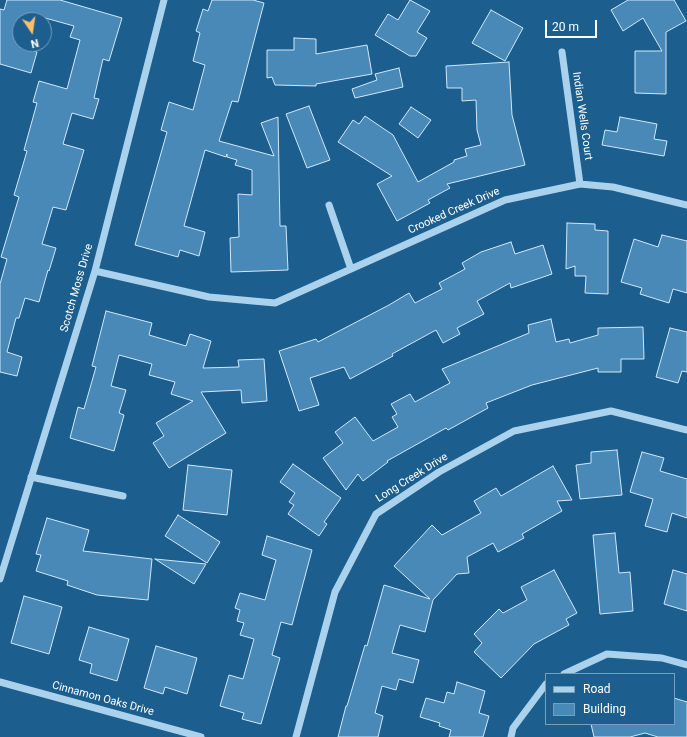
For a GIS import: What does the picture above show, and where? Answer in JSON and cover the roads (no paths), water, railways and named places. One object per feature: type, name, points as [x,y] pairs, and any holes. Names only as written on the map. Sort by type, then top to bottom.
[{"type":"street","name":"Scotch Moss Drive","points":[[0,579],[95,270],[164,0]]},
{"type":"street","name":"Indian Wells Court","points":[[562,52],[580,184]]},
{"type":"street","name":"Crooked Creek Drive","points":[[95,270],[209,297],[275,304],[505,200],[580,184],[613,188],[687,205]]},
{"type":"street","points":[[329,205],[351,270]]},
{"type":"street","name":"Long Creek Drive","points":[[296,737],[335,592],[376,514],[439,472],[514,431],[611,411],[687,430]]},
{"type":"street","points":[[31,477],[123,496]]},
{"type":"street","points":[[566,673],[607,654],[662,658],[687,664]]},
{"type":"street","name":"Cinnamon Oaks Drive","points":[[0,682],[201,737]]},
{"type":"street","points":[[511,737],[513,728],[545,685]]}]
